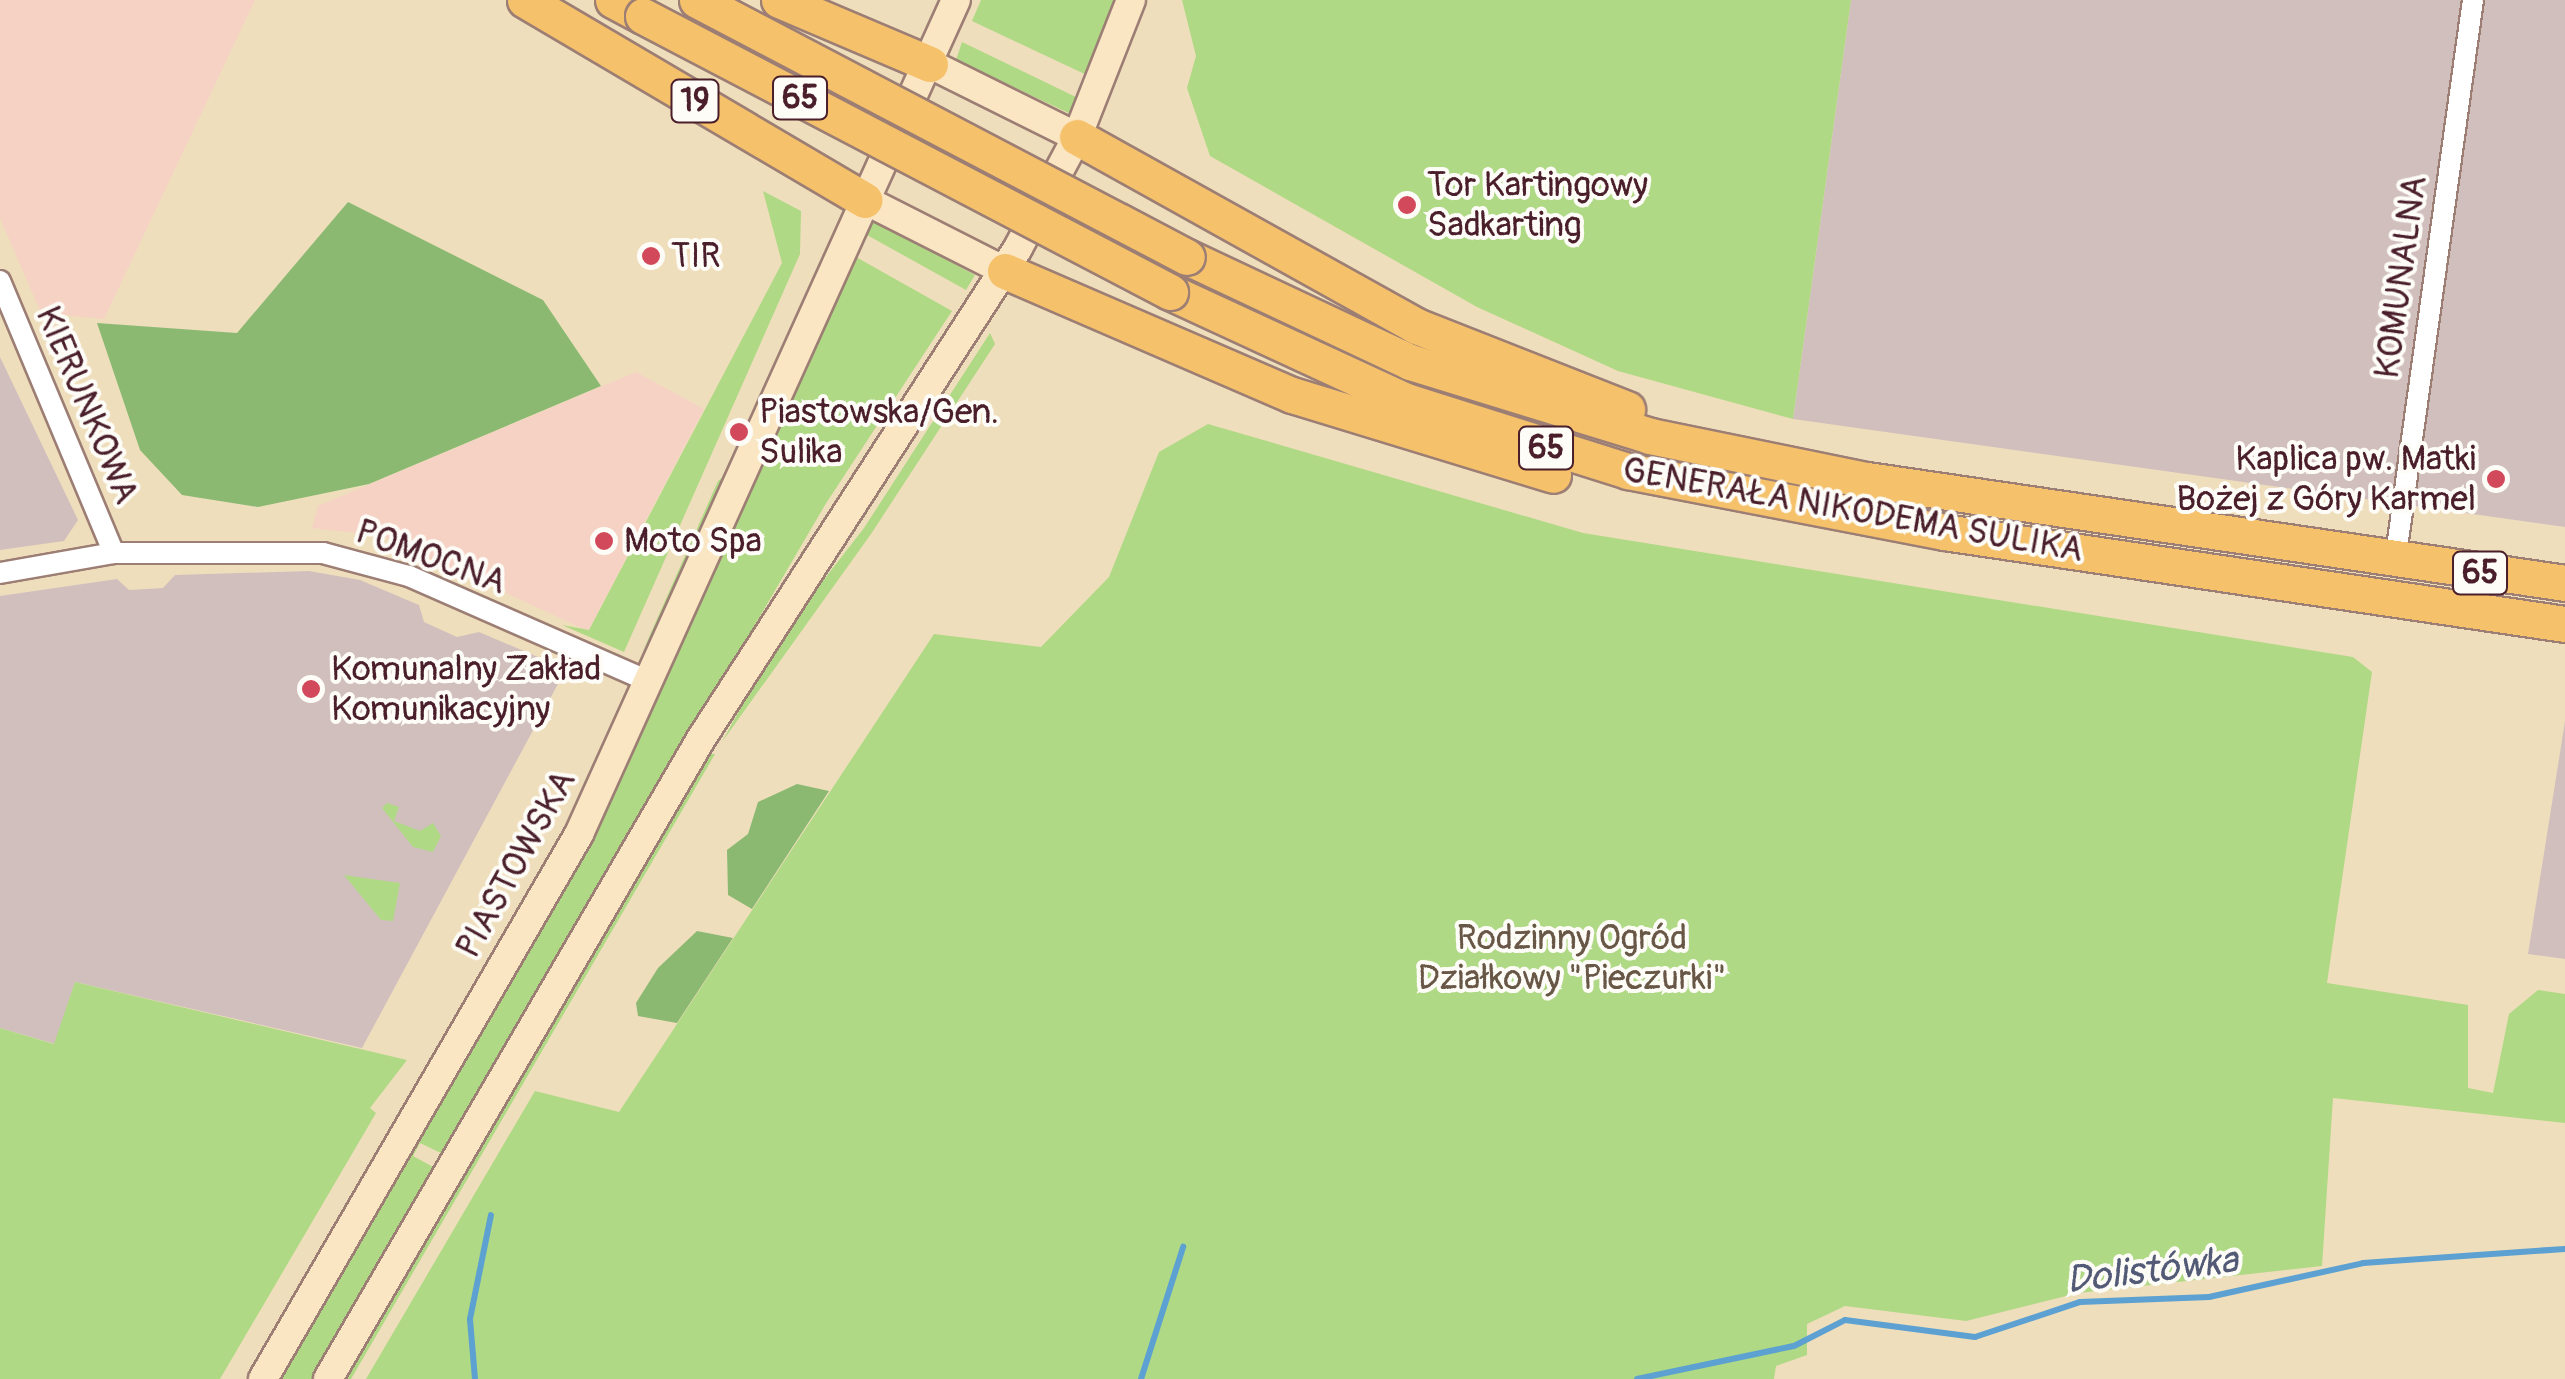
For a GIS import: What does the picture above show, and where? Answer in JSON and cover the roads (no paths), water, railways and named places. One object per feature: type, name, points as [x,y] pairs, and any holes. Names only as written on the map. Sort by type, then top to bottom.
[{"type":"highway","name":"19","points":[[525,0],[865,200]]},
{"type":"highway","name":"GENERAŁA NIKODEMA SULIKA","points":[[697,0],[1306,317],[1522,400],[1868,480],[2395,562],[2565,584]]},
{"type":"highway","points":[[780,0],[930,64]]},
{"type":"highway","name":"GENERAŁA NIKODEMA SULIKA","points":[[628,8],[1170,292],[1317,363],[1518,440],[1705,488],[1944,532],[2565,624]]},
{"type":"highway","points":[[1077,137],[1416,326],[1667,422],[1868,480]]},
{"type":"highway","points":[[1004,271],[1292,395],[1607,490],[1811,526],[1944,532]]},
{"type":"main road","name":"PIASTOWSKA","points":[[263,1379],[548,889],[650,682],[956,0]]},
{"type":"main road","points":[[328,1379],[701,740],[1004,271],[1077,137],[1130,0]]},
{"type":"main road","points":[[930,64],[1077,137]]},
{"type":"main road","points":[[865,200],[1004,271]]},
{"type":"street","name":"KOMUNALNA","points":[[2395,562],[2472,0]]},
{"type":"street","name":"KIERUNKOWA","points":[[0,281],[8,322],[114,554]]},
{"type":"street","name":"POMOCNA","points":[[0,572],[114,554],[274,548],[368,562],[650,682]]},
{"type":"waterway","points":[[475,1379],[470,1319],[491,1215]]},
{"type":"waterway","points":[[1141,1379],[1183,1247]]},
{"type":"waterway","name":"Dolistówka","points":[[1637,1379],[1794,1346],[1845,1320],[1975,1337],[2080,1302],[2209,1297],[2363,1263],[2565,1249]]},
{"type":"place","name":"Tor Kartingowy Sadkarting","points":[[1407,205]]},
{"type":"place","name":"TIR","points":[[651,256]]},
{"type":"place","name":"Piastowska/Gen. Sulika","points":[[739,432]]},
{"type":"place","name":"Kaplica pw. Matki Bożej z Góry Karmel","points":[[2496,479]]},
{"type":"place","name":"Moto Spa","points":[[604,541]]},
{"type":"place","name":"Komunalny Zakład Komunikacyjny","points":[[311,689]]},
{"type":"park label","name":"Rodzinny Ogród Działkowy \"Pieczurki\"","points":[[1572,958]]}]
